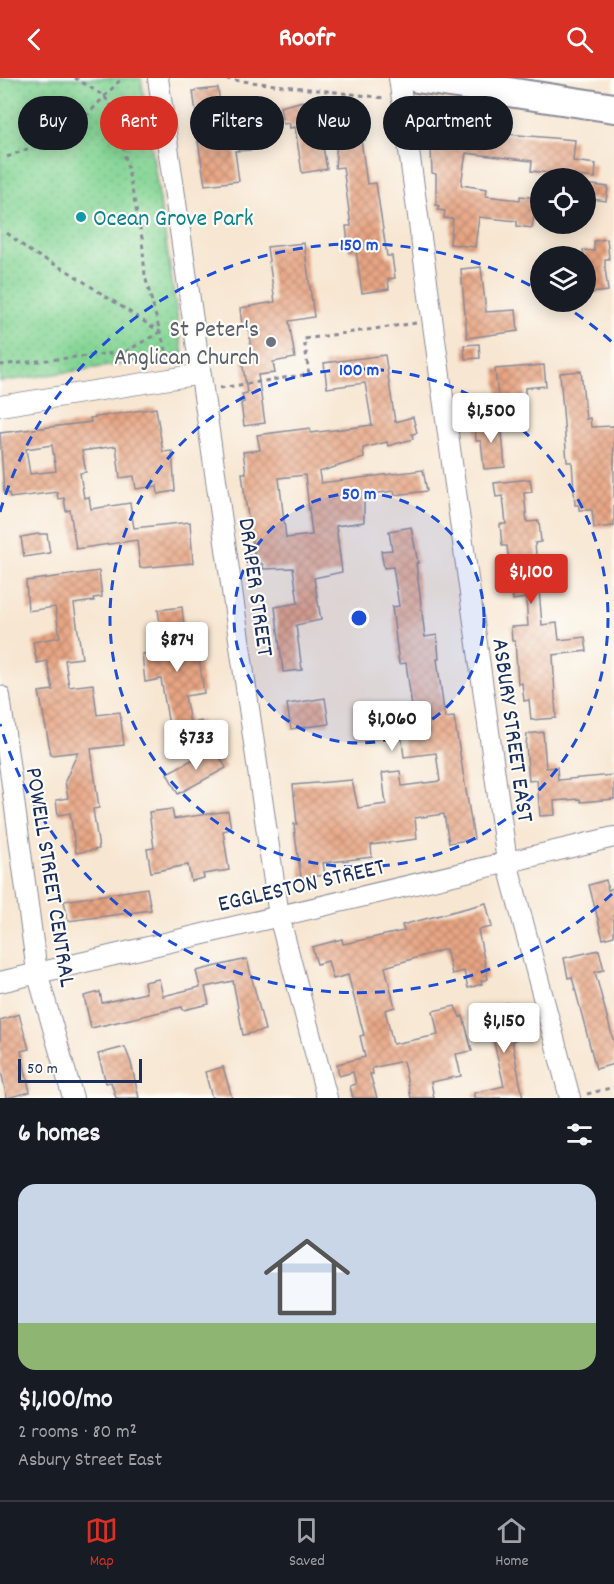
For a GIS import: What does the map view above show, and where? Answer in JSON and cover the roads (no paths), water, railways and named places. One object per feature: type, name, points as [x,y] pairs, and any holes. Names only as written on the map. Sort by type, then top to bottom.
[{"type":"street","name":"DRAPER STREET","points":[[158,78],[279,916],[327,1098]]},
{"type":"street","name":"ASBURY STREET EAST","points":[[399,78],[409,89],[433,325],[507,862],[577,1097]]},
{"type":"street","points":[[409,89],[614,108]]},
{"type":"street","points":[[0,406],[201,374]]},
{"type":"street","name":"POWELL STREET CENTRAL","points":[[0,696],[37,972],[73,1098]]},
{"type":"street","name":"EGGLESTON STREET","points":[[0,982],[614,837]]},
{"type":"place","name":"Ocean Grove Park","points":[[81,217]]},
{"type":"place","name":"St Peter's Anglican Church","points":[[271,342]]}]
